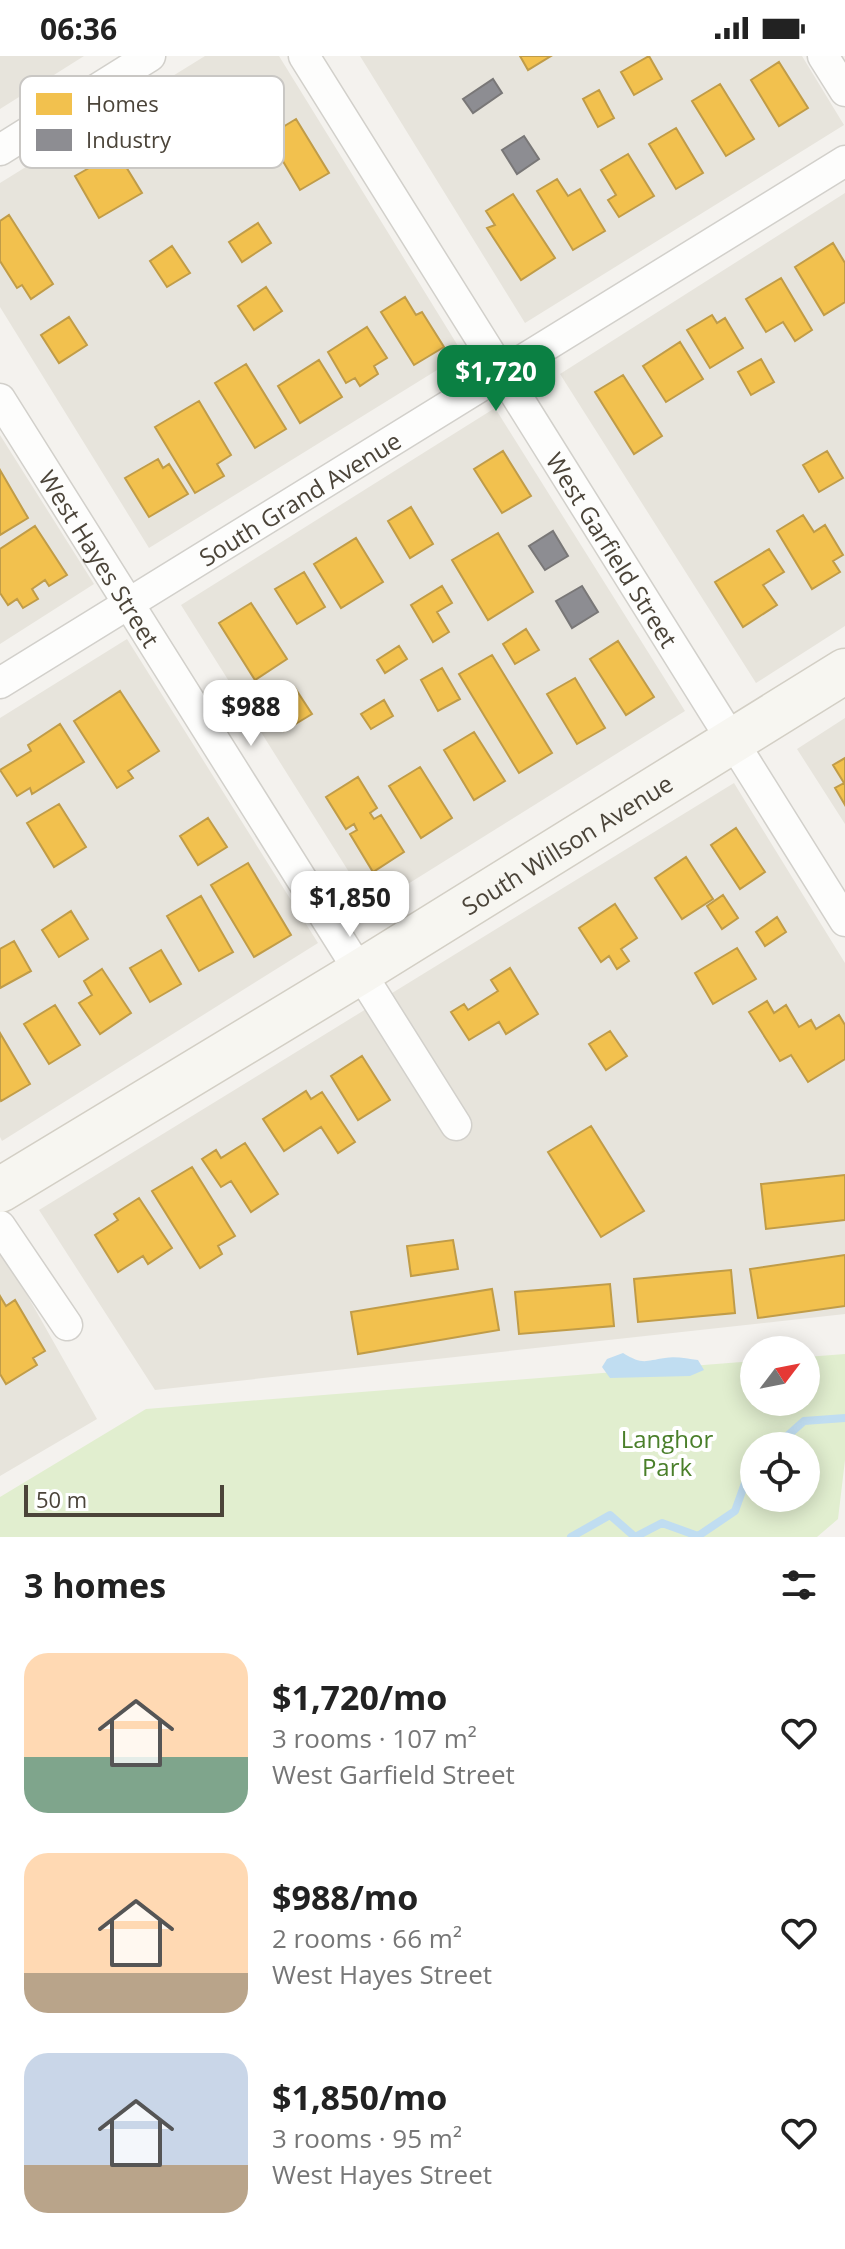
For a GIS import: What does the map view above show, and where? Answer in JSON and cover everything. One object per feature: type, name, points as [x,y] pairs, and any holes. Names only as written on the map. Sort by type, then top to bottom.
[{"type":"main road","name":"South Willson Avenue","points":[[0,1190],[360,972],[845,671]]},
{"type":"street","points":[[118,76],[150,56]]},
{"type":"street","name":"West Garfield Street","points":[[304,56],[845,921]]},
{"type":"street","points":[[823,56],[845,91]]},
{"type":"street","points":[[0,150],[20,137]]},
{"type":"street","name":"South Grand Avenue","points":[[0,683],[845,161]]},
{"type":"street","name":"West Hayes Street","points":[[0,399],[456,1125]]},
{"type":"street","points":[[0,1226],[67,1325]]},
{"type":"shaded area","points":[[0,56],[84,56],[52,76],[20,76],[20,96],[0,109]]},
{"type":"shaded area","points":[[205,56],[279,56],[463,354],[149,548],[0,307],[0,183],[24,168],[284,168],[284,76],[173,76]]},
{"type":"shaded area","points":[[360,56],[802,56],[844,125],[525,323]]},
{"type":"shaded area","points":[[845,193],[845,626],[756,683],[560,374]]},
{"type":"shaded area","points":[[495,408],[685,711],[371,907],[181,605]]},
{"type":"shaded area","points":[[0,435],[94,584],[0,644]]},
{"type":"shaded area","points":[[127,639],[318,943],[2,1141],[0,718]]},
{"type":"shaded area","points":[[845,718],[845,824],[797,749]]},
{"type":"shaded area","points":[[734,783],[845,963],[845,1314],[155,1390],[39,1210]]},
{"type":"shaded area","points":[[0,1247],[97,1419],[0,1476]]},
{"type":"green space","name":"Langhor Park","points":[[845,1354],[845,1460],[838,1519],[817,1537],[0,1537],[0,1497],[146,1409],[740,1362],[740,1416],[820,1416],[820,1356]]},
{"type":"water","points":[[623,1353],[644,1361],[673,1357],[698,1360],[704,1370],[690,1376],[610,1378],[602,1367],[607,1359]]},
{"type":"building: Homes","points":[[520,56],[551,56],[528,70]]},
{"type":"building: Homes","points":[[649,56],[662,79],[634,95],[621,72]]},
{"type":"building: Homes","points":[[779,62],[808,108],[779,126],[751,80]]},
{"type":"building: Homes","points":[[720,84],[754,139],[726,156],[692,101]]},
{"type":"building: Homes","points":[[599,90],[614,118],[598,127],[583,99]]},
{"type":"building: Homes","points":[[296,119],[329,173],[300,190],[284,163],[284,126]]},
{"type":"building: Homes","points":[[676,128],[703,173],[676,189],[649,144]]},
{"type":"building: Homes","points":[[628,154],[654,196],[619,217],[608,200],[616,195],[601,170]]},
{"type":"building: Homes","points":[[89,168],[127,168],[142,193],[99,218],[75,176]]},
{"type":"building: Homes","points":[[557,179],[568,196],[580,189],[605,231],[573,250],[537,191]]},
{"type":"building: Homes","points":[[513,194],[555,258],[521,280],[487,228],[495,225],[486,211]]},
{"type":"building: Homes","points":[[9,215],[53,284],[31,299],[22,285],[17,288],[0,261],[0,221]]},
{"type":"building: Homes","points":[[258,223],[271,243],[242,262],[229,242]]},
{"type":"building: Homes","points":[[833,243],[845,263],[845,302],[824,315],[795,267]]},
{"type":"building: Homes","points":[[172,246],[190,273],[167,287],[150,261]]},
{"type":"building: Homes","points":[[781,278],[812,330],[795,341],[783,322],[766,332],[746,299]]},
{"type":"building: Homes","points":[[266,287],[282,311],[254,330],[238,306]]},
{"type":"building: Homes","points":[[405,297],[416,315],[422,312],[444,347],[414,365],[381,312]]},
{"type":"building: Homes","points":[[712,315],[717,323],[725,318],[743,348],[710,368],[687,330]]},
{"type":"building: Homes","points":[[69,317],[87,345],[59,363],[41,335]]},
{"type":"building: Homes","points":[[367,327],[387,358],[374,366],[378,374],[360,386],[355,378],[346,383],[328,352]]},
{"type":"building: Homes","points":[[680,342],[703,379],[666,402],[643,366]]},
{"type":"building: Homes","points":[[761,359],[774,382],[751,395],[738,372]]},
{"type":"building: Homes","points":[[319,360],[342,397],[300,423],[278,386]]},
{"type":"building: Homes","points":[[246,364],[286,429],[255,448],[215,383]]},
{"type":"building: Homes","points":[[623,375],[662,436],[634,454],[595,392]]},
{"type":"building: Homes","points":[[199,401],[231,455],[217,464],[224,476],[195,493],[155,427]]},
{"type":"building: Homes","points":[[503,451],[531,496],[502,513],[474,469]]},
{"type":"building: Homes","points":[[827,451],[843,478],[819,492],[803,465]]},
{"type":"building: Homes","points":[[158,459],[163,468],[169,464],[188,494],[149,517],[125,478]]},
{"type":"building: Homes","points":[[0,470],[28,518],[0,535]]},
{"type":"building: Homes","points":[[411,507],[433,544],[410,558],[388,521]]},
{"type":"building: Homes","points":[[803,515],[814,532],[825,525],[843,555],[833,561],[840,572],[812,589],[777,531]]},
{"type":"building: Homes","points":[[35,526],[67,575],[49,586],[45,580],[32,589],[38,599],[23,608],[17,599],[8,605],[0,593],[0,549]]},
{"type":"building: Homes","points":[[498,533],[533,592],[488,620],[452,560]]},
{"type":"building: Homes","points":[[356,538],[383,582],[341,608],[314,564]]},
{"type":"building: Homes","points":[[769,549],[784,572],[763,585],[777,605],[743,627],[715,582]]},
{"type":"building: Homes","points":[[304,572],[325,607],[297,624],[275,589]]},
{"type":"building: Homes","points":[[442,586],[452,603],[437,612],[449,632],[433,642],[411,605]]},
{"type":"building: Homes","points":[[251,603],[287,659],[255,680],[219,623]]},
{"type":"building: Homes","points":[[526,629],[539,650],[515,664],[503,644]]},
{"type":"building: Homes","points":[[618,641],[654,697],[626,715],[590,659]]},
{"type":"building: Homes","points":[[399,646],[407,659],[385,673],[377,660]]},
{"type":"building: Homes","points":[[492,655],[552,753],[519,773],[459,674]]},
{"type":"building: Homes","points":[[442,668],[460,699],[438,711],[421,680]]},
{"type":"building: Homes","points":[[575,678],[605,728],[577,744],[547,694]]},
{"type":"building: Homes","points":[[295,688],[312,714],[284,731],[267,705]]},
{"type":"building: Homes","points":[[120,691],[159,751],[128,771],[133,778],[117,788],[74,721]]},
{"type":"building: Homes","points":[[384,700],[393,716],[371,729],[361,714]]},
{"type":"building: Homes","points":[[60,724],[84,762],[32,794],[30,788],[17,796],[0,770],[31,751],[28,745]]},
{"type":"building: Homes","points":[[474,732],[505,781],[474,800],[444,750]]},
{"type":"building: Homes","points":[[845,758],[845,805],[835,788],[844,783],[833,765]]},
{"type":"building: Homes","points":[[420,767],[452,818],[421,838],[389,786]]},
{"type":"building: Homes","points":[[358,777],[377,808],[370,813],[374,819],[381,815],[404,852],[373,872],[350,834],[357,830],[354,824],[346,829],[326,797]]},
{"type":"building: Homes","points":[[59,804],[86,847],[54,867],[27,823]]},
{"type":"building: Homes","points":[[208,818],[227,847],[198,865],[180,836]]},
{"type":"building: Homes","points":[[736,828],[765,872],[740,889],[711,845]]},
{"type":"building: Homes","points":[[686,857],[713,899],[682,919],[655,878]]},
{"type":"building: Homes","points":[[248,863],[291,935],[254,957],[211,885]]},
{"type":"building: Homes","points":[[723,895],[738,918],[722,929],[707,906]]},
{"type":"building: Homes","points":[[201,896],[233,952],[199,971],[167,916]]},
{"type":"building: Homes","points":[[615,904],[637,938],[621,949],[629,961],[617,969],[609,956],[601,962],[579,928]]},
{"type":"building: Homes","points":[[71,911],[88,939],[59,957],[42,930]]},
{"type":"building: Homes","points":[[777,917],[786,932],[765,946],[756,932]]},
{"type":"building: Homes","points":[[14,941],[31,971],[0,988],[0,949]]},
{"type":"building: Homes","points":[[737,948],[756,979],[713,1004],[695,973]]},
{"type":"building: Homes","points":[[161,950],[181,984],[150,1002],[130,968]]},
{"type":"building: Homes","points":[[510,968],[538,1014],[506,1034],[499,1022],[469,1040],[451,1012],[464,1004],[468,1010],[498,991],[491,980]]},
{"type":"building: Homes","points":[[102,969],[131,1013],[100,1034],[79,1003],[92,995],[84,981]]},
{"type":"building: Homes","points":[[767,1001],[774,1013],[786,1005],[799,1027],[811,1020],[816,1029],[839,1015],[845,1025],[845,1059],[808,1082],[791,1055],[780,1061],[749,1012]]},
{"type":"building: Homes","points":[[55,1005],[80,1045],[49,1064],[24,1024]]},
{"type":"building: Homes","points":[[610,1031],[627,1056],[606,1070],[589,1044]]},
{"type":"building: Homes","points":[[0,1033],[30,1084],[1,1101],[0,1099]]},
{"type":"building: Homes","points":[[362,1056],[390,1100],[358,1120],[331,1076]]},
{"type":"building: Homes","points":[[306,1091],[311,1099],[322,1092],[355,1142],[338,1153],[321,1127],[284,1151],[263,1119]]},
{"type":"building: Homes","points":[[591,1126],[644,1211],[601,1237],[548,1152]]},
{"type":"building: Homes","points":[[245,1143],[278,1194],[251,1212],[231,1181],[221,1187],[202,1159],[216,1150],[221,1158]]},
{"type":"building: Homes","points":[[192,1167],[235,1236],[218,1246],[222,1254],[200,1268],[152,1191]]},
{"type":"building: Homes","points":[[845,1175],[845,1220],[766,1229],[761,1184]]},
{"type":"building: Homes","points":[[139,1198],[172,1248],[148,1264],[143,1256],[118,1272],[95,1235],[118,1220],[114,1214]]},
{"type":"building: Homes","points":[[453,1240],[458,1269],[411,1276],[407,1246]]},
{"type":"building: Homes","points":[[845,1255],[845,1306],[758,1318],[750,1269]]},
{"type":"building: Homes","points":[[731,1270],[735,1313],[638,1322],[634,1279]]},
{"type":"building: Homes","points":[[610,1284],[614,1326],[519,1334],[515,1292]]},
{"type":"building: Homes","points":[[492,1289],[499,1330],[358,1354],[351,1312]]},
{"type":"building: Homes","points":[[0,1296],[6,1306],[15,1300],[45,1351],[33,1358],[37,1365],[6,1384],[0,1374]]},
{"type":"building: Industry","points":[[493,79],[502,93],[473,113],[463,99]]},
{"type":"building: Industry","points":[[524,136],[539,159],[517,174],[502,150]]},
{"type":"building: Industry","points":[[553,531],[568,556],[545,570],[529,546]]},
{"type":"building: Industry","points":[[582,586],[598,612],[572,628],[556,601]]},
{"type":"waterway","points":[[792,1432],[804,1421],[845,1418]]},
{"type":"waterway","points":[[571,1537],[610,1515],[635,1537],[662,1523],[698,1536],[735,1511],[740,1497]]}]
